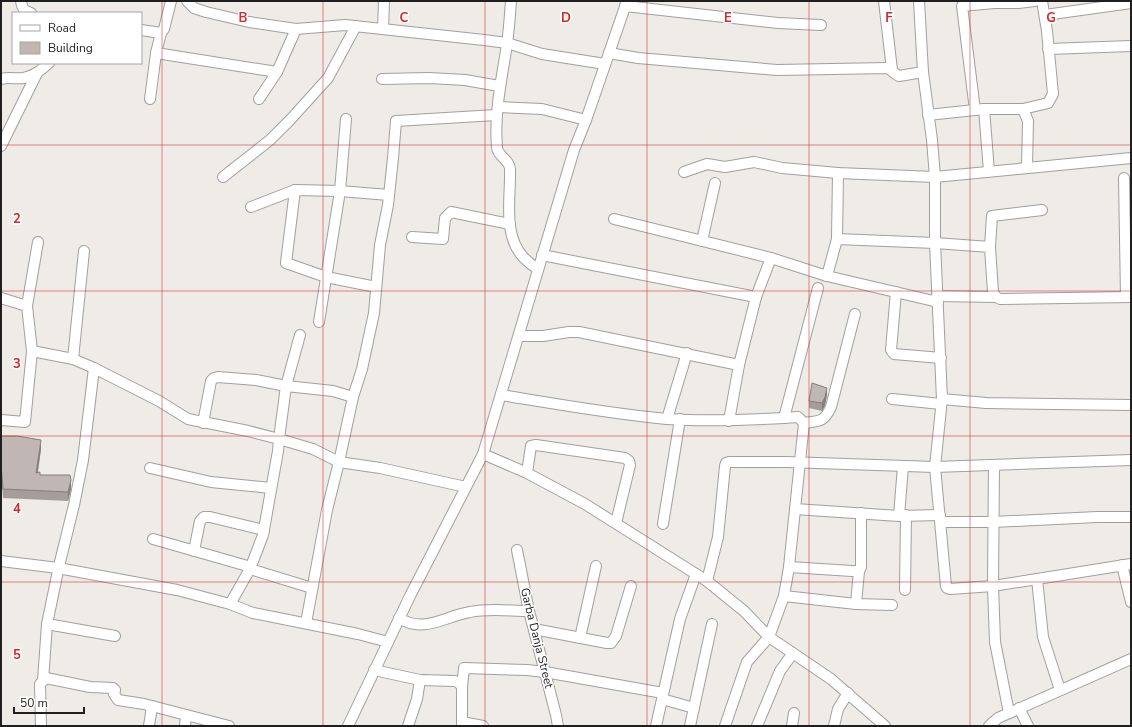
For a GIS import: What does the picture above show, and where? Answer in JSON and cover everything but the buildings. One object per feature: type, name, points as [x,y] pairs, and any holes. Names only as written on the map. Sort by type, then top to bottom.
[{"type":"street","points":[[21,1],[22,7],[27,12]]},
{"type":"street","points":[[150,98],[156,53],[171,1]]},
{"type":"street","points":[[187,1],[194,8],[249,22],[296,29],[329,26],[356,26],[507,43],[542,54],[605,64]]},
{"type":"street","points":[[383,29],[384,1]]},
{"type":"street","points":[[511,1],[507,43],[499,86],[497,111],[497,149],[510,167],[510,224],[514,243],[524,258],[538,269]]},
{"type":"street","points":[[884,1],[892,70]]},
{"type":"street","points":[[919,1],[923,72],[932,140],[935,177],[935,243],[942,401],[935,467],[947,588],[993,586],[1127,564],[1131,602]]},
{"type":"street","points":[[989,171],[962,4],[1018,3],[1035,1]]},
{"type":"street","points":[[928,116],[980,109],[1023,109],[1048,103],[1053,94],[1045,15],[1042,1]]},
{"type":"street","points":[[1045,15],[1131,3]]},
{"type":"street","points":[[348,726],[399,618],[483,454],[574,150],[586,120],[626,4],[778,23],[821,25]]},
{"type":"street","points":[[223,177],[270,140],[328,78],[356,26]]},
{"type":"street","points":[[259,100],[277,72],[296,29]]},
{"type":"street","points":[[142,30],[161,33]]},
{"type":"street","points":[[1048,49],[1131,46]]},
{"type":"street","points":[[156,53],[277,72]]},
{"type":"street","points":[[608,53],[638,58],[777,70],[888,68],[899,76],[923,72]]},
{"type":"street","points":[[1,79],[9,77],[23,78],[37,73],[48,64]]},
{"type":"street","points":[[1,146],[37,73]]},
{"type":"street","points":[[382,80],[429,78],[466,80],[499,86]]},
{"type":"street","points":[[306,623],[327,510],[353,397],[362,369],[374,313],[380,245],[389,194],[396,121],[497,111],[542,109],[586,120]]},
{"type":"street","points":[[1023,109],[1028,121],[1027,168]]},
{"type":"street","points":[[319,322],[340,191],[346,119]]},
{"type":"street","points":[[684,172],[707,164],[725,167],[754,162],[782,168],[838,173],[935,177],[1131,158]]},
{"type":"street","points":[[827,276],[837,239],[838,173]]},
{"type":"street","points":[[614,219],[772,258],[827,276],[896,292],[938,299],[996,297],[1128,297],[1124,178]]},
{"type":"street","points":[[702,240],[715,183]]},
{"type":"street","points":[[250,207],[295,190],[389,194]]},
{"type":"street","points":[[295,190],[286,263],[326,277],[376,287]]},
{"type":"street","points":[[996,297],[993,292],[990,247],[992,216],[1042,210]]},
{"type":"street","points":[[412,237],[443,239],[444,218],[451,212],[510,224]]},
{"type":"street","points":[[837,239],[990,247]]},
{"type":"street","points":[[1,420],[25,422],[32,352],[27,306],[38,242]]},
{"type":"street","points":[[73,359],[84,252]]},
{"type":"street","points":[[542,255],[756,297]]},
{"type":"street","points":[[729,421],[739,364],[756,297],[772,258]]},
{"type":"street","points":[[784,418],[818,288]]},
{"type":"street","points":[[896,292],[891,350],[894,354],[941,358]]},
{"type":"street","points":[[1,298],[27,306]]},
{"type":"street","points":[[804,423],[819,421],[827,416],[831,407],[855,314]]},
{"type":"street","points":[[519,336],[543,336],[579,332],[739,364]]},
{"type":"street","points":[[230,604],[250,568],[264,530],[286,386],[300,335]]},
{"type":"street","points":[[32,352],[73,359],[94,368],[154,398],[188,419],[279,439],[313,449],[339,462],[380,468],[466,487]]},
{"type":"street","points":[[667,419],[687,353]]},
{"type":"street","points":[[41,726],[40,684],[43,681],[47,624],[58,568],[74,505],[83,460],[94,368]]},
{"type":"street","points":[[203,423],[211,381],[214,378],[256,380],[286,386],[333,391],[353,397]]},
{"type":"street","points":[[501,395],[603,412],[667,419],[729,421],[798,417],[804,423]]},
{"type":"street","points":[[892,399],[1131,405]]},
{"type":"street","points":[[663,524],[680,419]]},
{"type":"street","points":[[724,726],[747,662],[770,637],[784,596],[789,567],[804,423]]},
{"type":"street","points":[[527,473],[531,446],[536,445],[625,458],[629,461],[630,465],[616,523]]},
{"type":"street","points":[[483,454],[527,473],[585,504],[707,581],[739,607],[770,637],[831,679],[885,726]]},
{"type":"street","points":[[707,581],[718,536],[726,463],[800,463],[935,467],[1131,460]]},
{"type":"street","points":[[994,465],[993,586],[995,642],[1014,711],[1028,726]]},
{"type":"street","points":[[903,466],[905,590]]},
{"type":"street","points":[[150,468],[211,482],[271,488]]},
{"type":"street","points":[[795,509],[993,522],[1131,517]]},
{"type":"street","points":[[856,604],[859,570],[861,567],[861,513]]},
{"type":"street","points":[[194,551],[200,521],[204,517],[210,517],[264,530]]},
{"type":"street","points":[[153,539],[312,588]]},
{"type":"street","name":"Garba Danja Street","points":[[517,550],[529,611],[558,726]]},
{"type":"street","points":[[1,561],[58,568],[176,590],[230,604],[253,613],[358,634],[388,642]]},
{"type":"street","points":[[580,638],[596,566]]},
{"type":"street","points":[[789,567],[852,571],[859,570]]},
{"type":"street","points":[[656,726],[680,619],[696,574]]},
{"type":"street","points":[[1037,579],[1043,637],[1060,690]]},
{"type":"street","points":[[534,630],[611,643],[616,636],[631,586]]},
{"type":"street","points":[[784,596],[856,604],[892,605]]},
{"type":"street","points":[[399,618],[413,624],[426,625],[470,612],[529,611]]},
{"type":"street","points":[[47,624],[115,636]]},
{"type":"street","points":[[690,726],[712,624]]},
{"type":"street","points":[[757,726],[780,672],[793,653]]},
{"type":"street","points":[[989,726],[998,718],[1131,659]]},
{"type":"street","points":[[483,726],[462,724],[462,687],[464,668],[545,672],[663,696],[694,708]]},
{"type":"street","points":[[374,670],[420,680],[455,681],[462,687]]},
{"type":"street","points":[[43,681],[46,678],[90,687],[112,688],[115,690],[114,694],[118,700],[152,706],[230,726]]},
{"type":"street","points":[[408,726],[417,699],[420,680]]},
{"type":"street","points":[[834,726],[838,709],[848,693]]},
{"type":"street","points":[[149,726],[152,706]]},
{"type":"street","points":[[792,726],[794,713]]},
{"type":"street","points":[[185,726],[186,715]]}]
